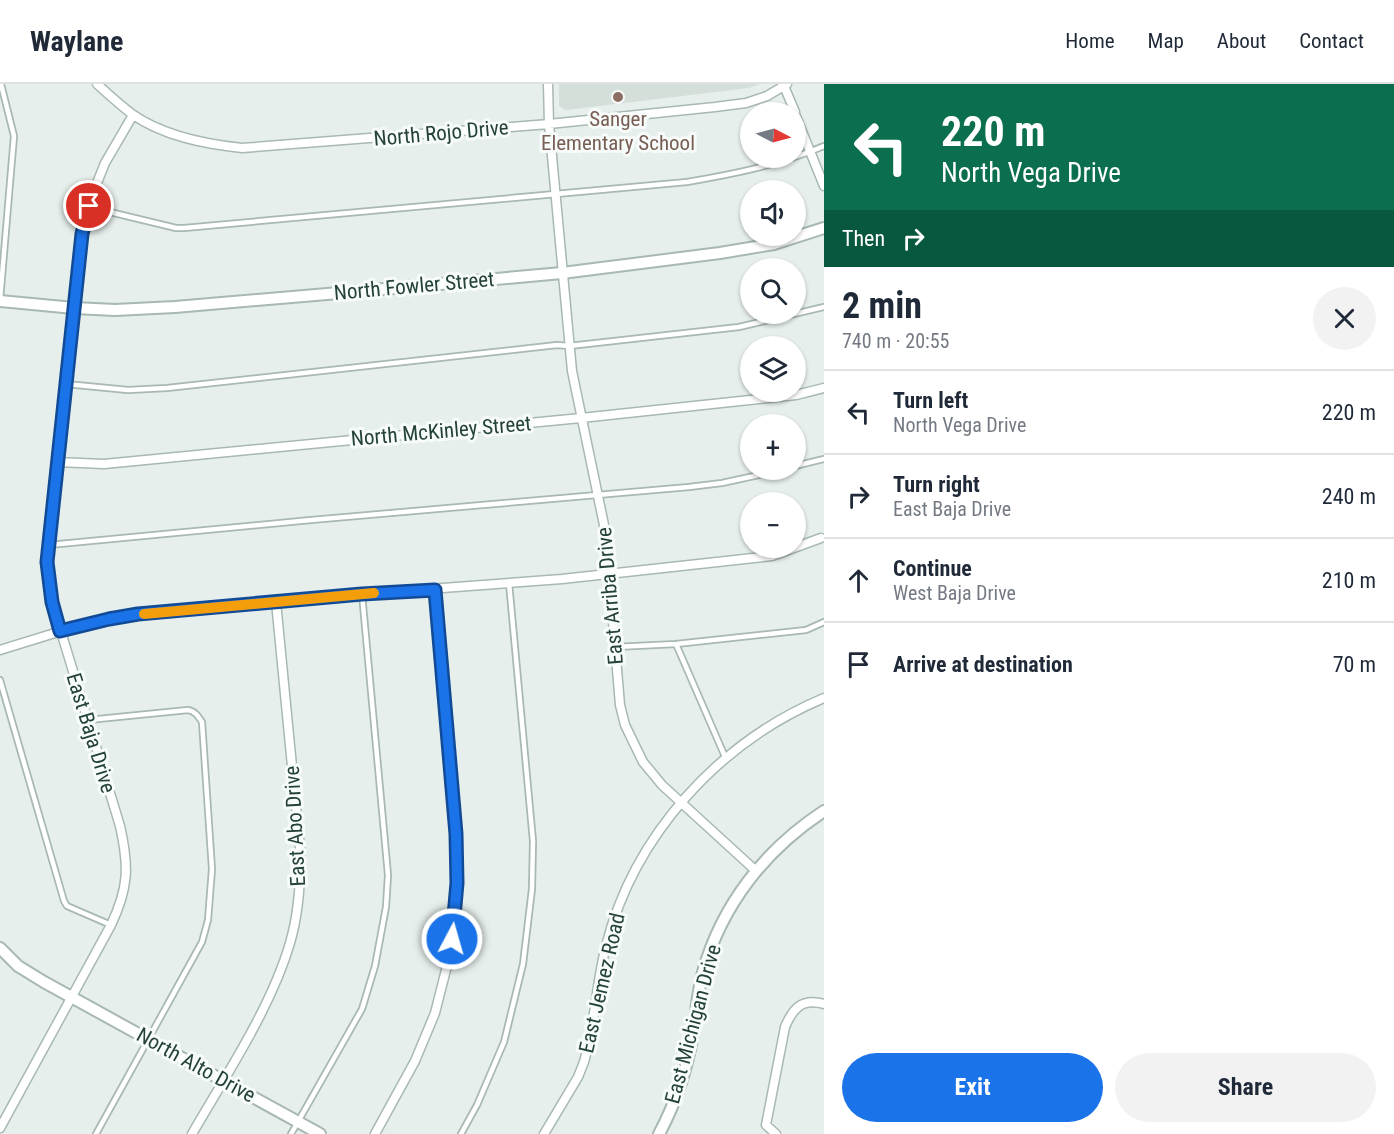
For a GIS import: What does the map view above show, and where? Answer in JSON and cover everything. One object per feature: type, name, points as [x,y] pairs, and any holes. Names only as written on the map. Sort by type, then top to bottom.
[{"type":"street","name":"North Rojo Drive","points":[[97,84],[133,115],[159,129],[206,143],[242,148],[549,124],[746,103],[767,96],[785,85]]},
{"type":"street","name":"East Arriba Drive","points":[[548,84],[549,124],[569,346],[581,418],[598,494],[609,574],[620,705],[625,725],[643,762],[662,785],[755,870]]},
{"type":"street","points":[[785,85],[791,102]]},
{"type":"street","name":"East Baja Drive","points":[[0,1128],[111,925],[123,895],[127,868],[120,826],[60,631],[48,579],[57,462],[82,234],[89,206],[105,163],[133,115]]},
{"type":"street","points":[[806,142],[824,186]]},
{"type":"street","name":"North Fowler Street","points":[[0,302],[115,310],[175,307],[562,273],[749,249],[774,244],[824,228]]},
{"type":"street","name":"North McKinley Street","points":[[57,462],[104,464],[581,418],[796,395],[824,388]]},
{"type":"street","points":[[0,650],[60,631],[138,614],[362,594],[435,590],[772,556],[821,538]]},
{"type":"street","points":[[375,1134],[415,1061],[435,1013],[450,954],[454,923],[457,883],[456,834],[435,590]]},
{"type":"street","name":"East Abo Drive","points":[[192,1134],[265,1006],[280,974],[291,942],[298,910],[301,877],[300,848],[276,602]]},
{"type":"street","name":"East Jemez Road","points":[[544,1134],[578,1077],[584,1062],[606,946],[622,895],[637,865],[681,801],[726,759],[769,726],[824,698]]},
{"type":"street","name":"East Michigan Drive","points":[[659,1134],[670,1114],[686,1070],[703,972],[714,940],[730,907],[755,870],[795,831],[824,811]]},
{"type":"street","name":"North Alto Drive","points":[[0,948],[18,966],[320,1134]]},
{"type":"street","points":[[776,1134],[766,1125],[785,1027],[790,1014],[803,1003],[814,1001],[824,1004]]},
{"type":"street","points":[[0,1101],[10,1107]]},
{"type":"lane","points":[[0,302],[14,136],[1,84]]},
{"type":"lane","points":[[89,206],[184,228],[687,182],[782,162],[824,146]]},
{"type":"lane","points":[[66,384],[128,390],[167,388],[739,327],[824,307]]},
{"type":"lane","points":[[806,463],[824,459]]},
{"type":"lane","points":[[49,545],[722,483],[740,479]]},
{"type":"lane","points":[[461,1134],[477,1105],[504,1042],[523,964],[532,889],[533,841],[509,583]]},
{"type":"lane","points":[[291,1134],[362,1009],[375,966],[386,907],[388,875],[362,594]]},
{"type":"lane","points":[[615,647],[676,644],[806,630],[824,622]]},
{"type":"lane","points":[[676,644],[726,759]]},
{"type":"lane","points":[[0,680],[64,901],[67,906],[111,925]]},
{"type":"lane","points":[[88,720],[193,711],[202,722],[212,869],[206,932],[202,942],[96,1134]]},
{"type":"shaded area","name":"Sanger Elementary School","points":[[559,84],[760,84],[749,88],[566,110],[559,106]]},
{"type":"slow traffic","points":[[144,614],[374,593]]},
{"type":"place","name":"Sanger Elementary School","points":[[618,97]]},
{"type":"route","points":[[89,206],[82,234],[47,562],[52,602],[60,631],[138,614],[362,594],[435,590],[456,834],[457,883],[452,939]]}]
